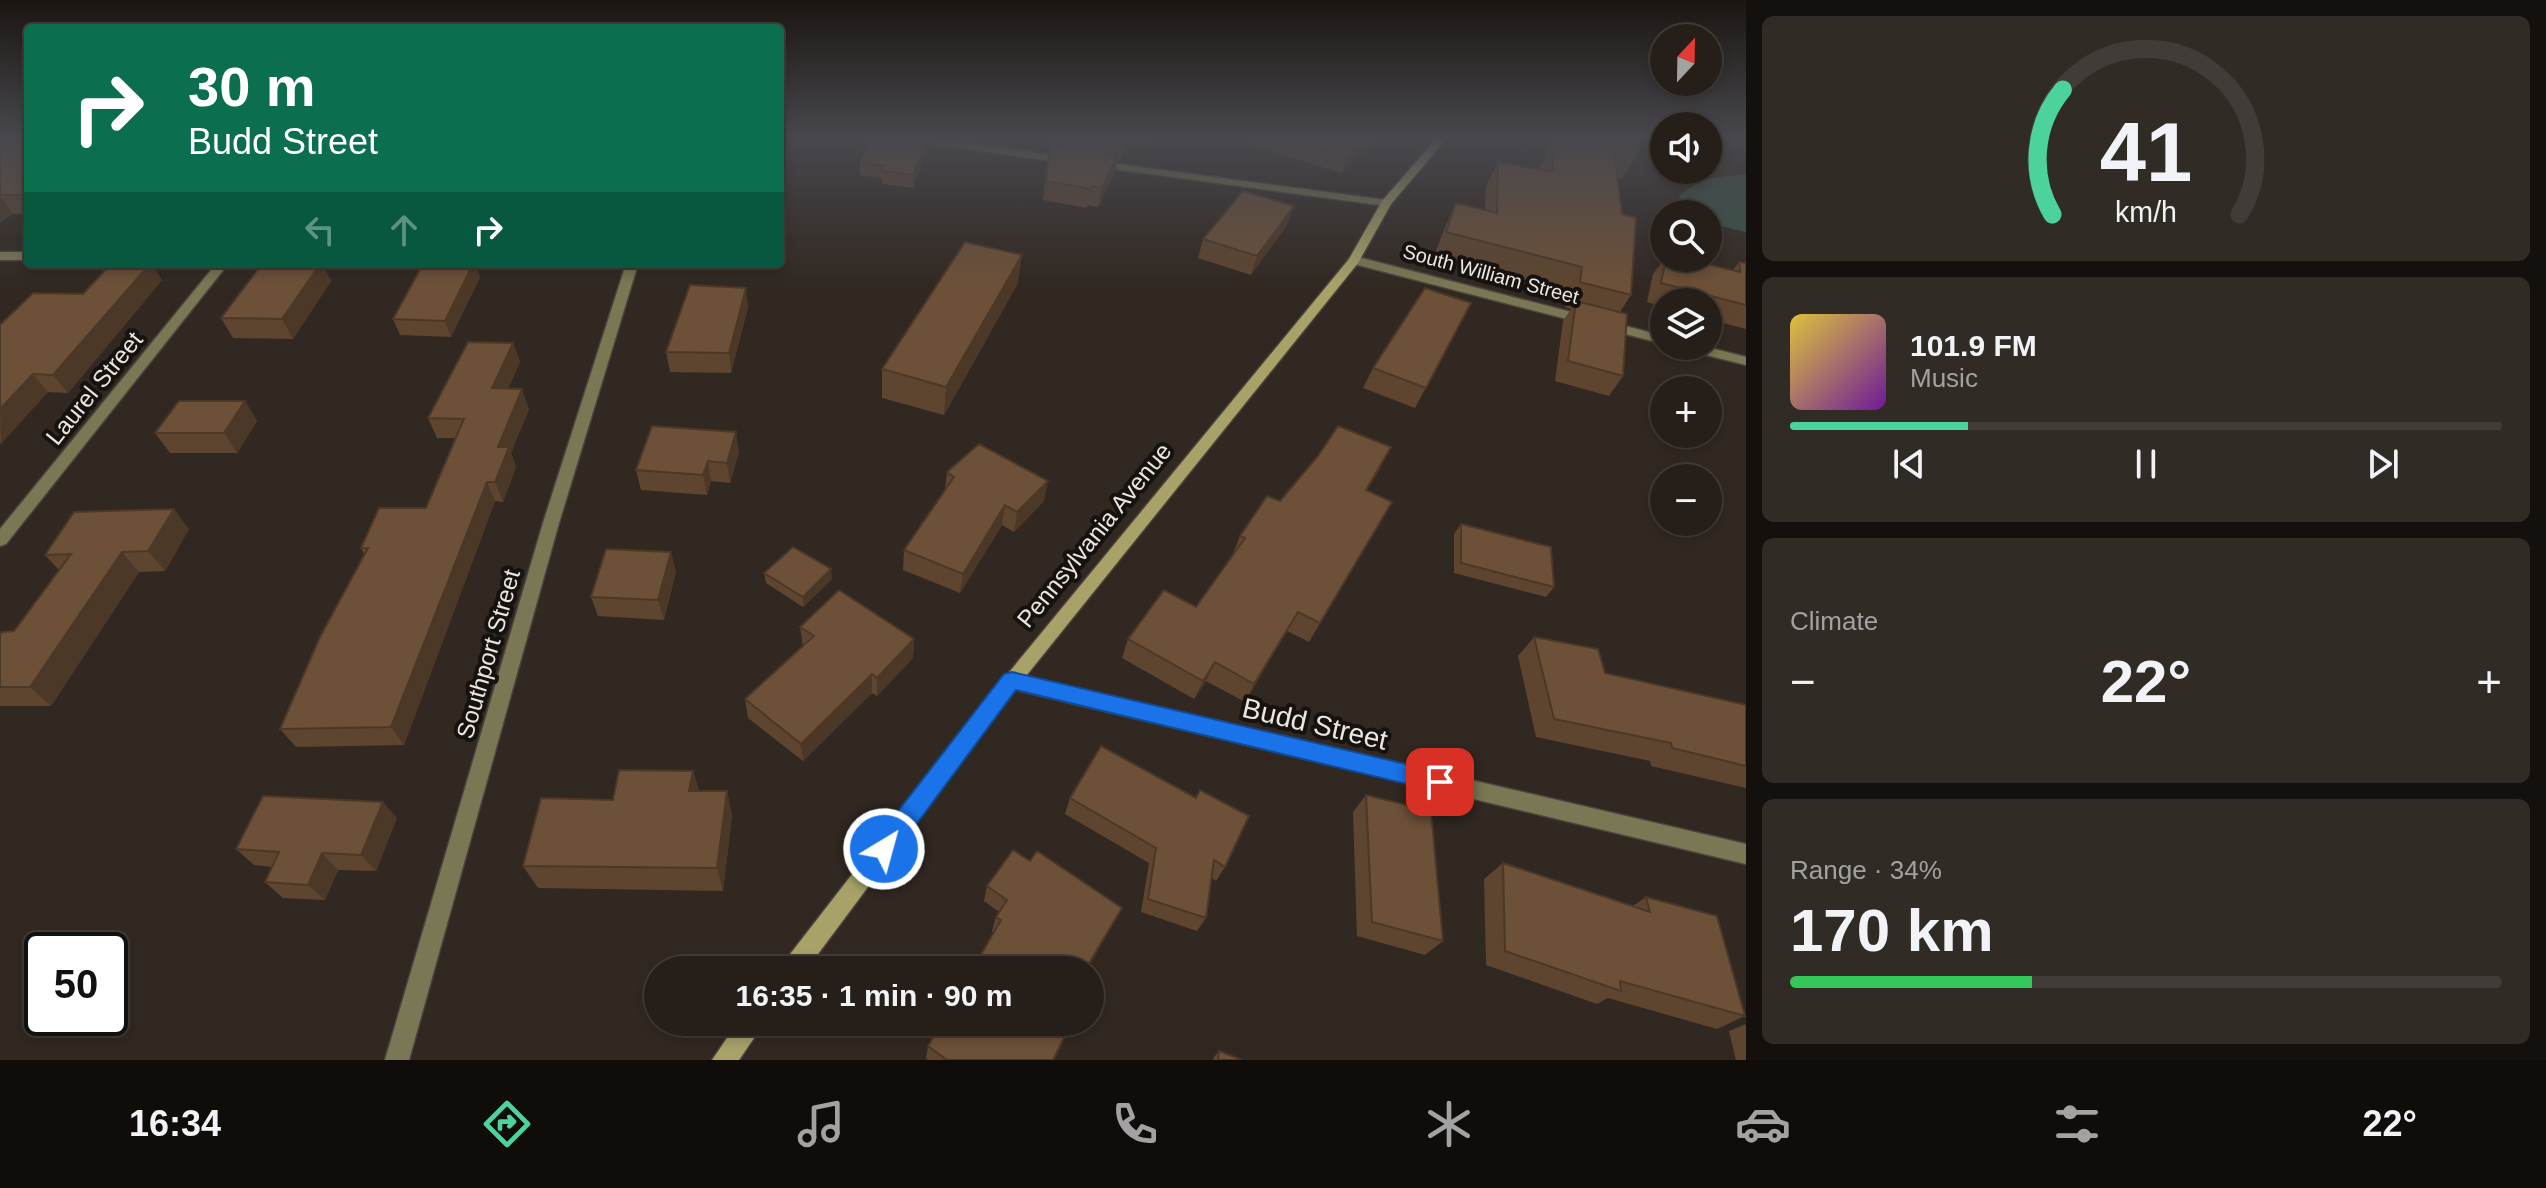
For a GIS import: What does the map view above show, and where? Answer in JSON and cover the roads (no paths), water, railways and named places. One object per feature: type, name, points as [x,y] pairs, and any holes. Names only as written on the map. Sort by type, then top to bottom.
[{"type":"main road","name":"Pennsylvania Avenue","points":[[803,956],[1012,681],[1354,260],[1386,203],[1399,187]]},
{"type":"main road","points":[[724,1060],[742,1036]]},
{"type":"street","points":[[1272,187],[1386,203]]},
{"type":"street","points":[[0,256],[24,256]]},
{"type":"street","name":"South William Street","points":[[1354,260],[1650,336]]},
{"type":"street","name":"Laurel Street","points":[[0,540],[219,268]]},
{"type":"street","name":"Southport Street","points":[[397,1060],[551,523],[631,268]]},
{"type":"street","points":[[1722,355],[1746,361]]},
{"type":"street","name":"Budd Street","points":[[1012,681],[1746,854]]}]
